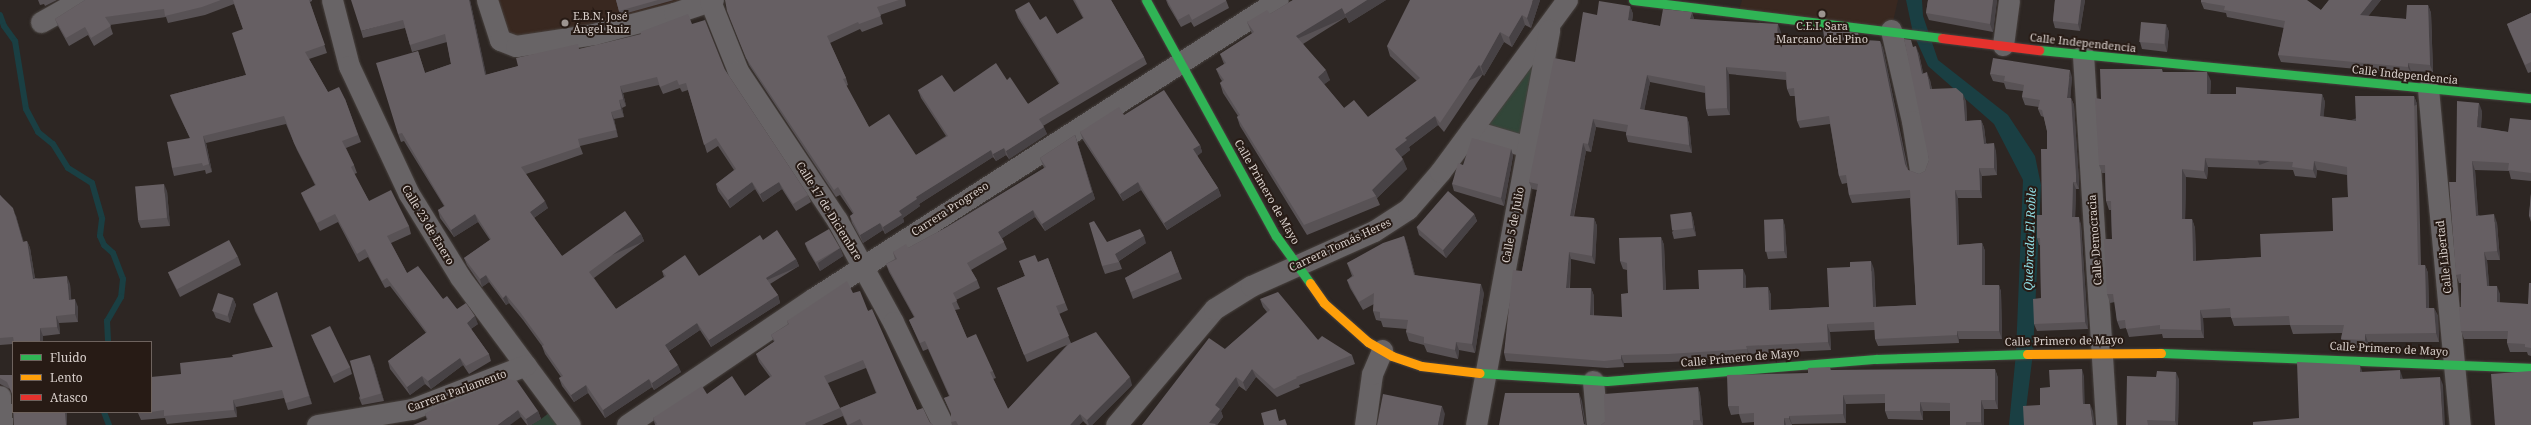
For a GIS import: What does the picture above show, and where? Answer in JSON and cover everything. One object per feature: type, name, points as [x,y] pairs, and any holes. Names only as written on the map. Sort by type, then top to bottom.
[{"type":"street","points":[[41,22],[80,0]]},
{"type":"street","name":"Calle 23 de Enero","points":[[332,0],[349,66],[409,194],[460,277],[570,425]]},
{"type":"street","points":[[487,0],[500,40],[516,46],[594,34],[711,1]]},
{"type":"street","name":"Calle Primero de Mayo","points":[[1146,0],[1181,61],[1276,236],[1324,304],[1344,323],[1382,350],[1421,366],[1485,373],[1593,381],[1876,359],[2036,353],[2181,352],[2531,368]]},
{"type":"street","name":"Carrera Progreso","points":[[628,425],[863,266],[1278,0]]},
{"type":"street","name":"Carrera Tomás Heres","points":[[1116,425],[1203,319],[1214,309],[1251,286],[1374,231],[1408,209],[1471,130],[1567,0]]},
{"type":"street","name":"Calle Independencia","points":[[1633,0],[1891,30],[2083,55],[2531,98]]},
{"type":"street","points":[[2003,45],[2009,0]]},
{"type":"street","name":"Calle 17 de Diciembre","points":[[711,1],[738,71],[837,220],[863,266],[943,425]]},
{"type":"street","name":"Calle 5 de Julio","points":[[1476,425],[1550,24]]},
{"type":"street","points":[[1891,30],[1912,121],[1920,170]]},
{"type":"street","name":"Calle Democracia","points":[[2083,55],[2106,425]]},
{"type":"street","name":"Calle Libertad","points":[[2428,89],[2460,425]]},
{"type":"street","points":[[1471,130],[1528,147]]},
{"type":"street","points":[[1365,425],[1372,374],[1382,350]]},
{"type":"street","name":"Carrera Parlamento","points":[[317,425],[412,409],[526,365]]},
{"type":"street","points":[[1593,381],[1597,425]]},
{"type":"street","points":[[0,396],[2,425]]},
{"type":"shaded area","name":"E.B.N. José Ángel Ruiz","points":[[487,0],[711,0],[516,46]]},
{"type":"shaded area","name":"C.E.I. Sara Marcano del Pino","points":[[1742,0],[1898,0],[1891,30],[1738,13]]},
{"type":"green space","points":[[1550,24],[1528,147],[1471,130]]},
{"type":"green space","points":[[557,407],[570,425],[531,425],[541,419]]},
{"type":"water","name":"Quebrada El Roble","points":[[1906,0],[1922,0],[1923,16],[1938,60],[2008,115],[2035,156],[2041,185],[2033,353],[2024,425],[2009,425],[2016,353],[2023,180],[1994,124],[1928,66],[1913,33]]},
{"type":"building","points":[[85,0],[221,0],[202,7],[165,16],[164,9],[105,17],[111,26],[91,38],[85,27],[66,38],[55,19]]},
{"type":"building","points":[[233,0],[309,0],[325,45],[305,52],[328,92],[339,87],[345,99],[358,135],[342,141],[354,165],[351,167],[369,201],[391,190],[409,226],[387,236],[407,273],[418,266],[443,299],[447,296],[457,309],[466,303],[475,316],[467,323],[489,354],[466,366],[460,358],[428,381],[422,376],[407,387],[388,361],[427,332],[387,278],[382,281],[365,249],[357,254],[335,214],[317,223],[301,193],[316,185],[294,143],[284,116],[203,136],[209,164],[203,166],[202,163],[172,168],[167,142],[190,138],[170,95],[246,75],[232,33],[243,29]]},
{"type":"building","points":[[351,0],[469,0],[485,75],[518,66],[516,58],[578,44],[579,49],[641,34],[640,32],[688,14],[692,24],[705,20],[725,70],[808,195],[793,204],[779,182],[760,194],[752,182],[728,200],[716,184],[736,169],[716,138],[704,145],[686,83],[679,85],[677,80],[660,87],[657,77],[620,86],[623,99],[619,100],[621,109],[611,112],[616,130],[578,139],[580,147],[521,167],[545,201],[530,212],[562,256],[625,211],[641,234],[589,272],[616,309],[666,276],[662,271],[685,255],[699,276],[760,235],[763,240],[777,230],[796,259],[766,278],[778,295],[709,340],[697,323],[665,345],[678,365],[652,383],[649,379],[603,410],[586,385],[571,395],[559,378],[563,376],[542,346],[544,345],[520,312],[506,295],[503,298],[486,275],[480,279],[464,258],[491,239],[475,214],[451,230],[438,210],[445,206],[402,133],[398,134],[376,63],[418,51],[425,73],[451,64],[445,34],[410,45],[403,20],[361,31]]},
{"type":"building","points":[[616,0],[658,0],[619,11]]},
{"type":"building","points":[[725,0],[899,0],[877,7],[881,16],[859,24],[858,22],[827,36],[846,78],[843,79],[869,127],[889,114],[916,155],[948,136],[918,90],[942,75],[954,92],[996,63],[1007,80],[1010,77],[1028,104],[1060,83],[1015,10],[1029,2],[1040,20],[1046,16],[1057,34],[1084,18],[1075,0],[1111,0],[1144,57],[1039,119],[1044,127],[1006,151],[1004,148],[993,154],[991,150],[916,197],[917,199],[899,211],[902,215],[883,227],[880,223],[860,235],[850,216],[854,213],[838,187],[834,190],[746,58],[727,11]]},
{"type":"building","points":[[1167,0],[1226,1],[1192,20],[1189,14],[1178,20]]},
{"type":"building","points":[[1293,0],[1367,0],[1345,14],[1342,8],[1296,36],[1326,70],[1318,77],[1344,108],[1354,100],[1368,117],[1420,78],[1387,46],[1410,0],[1533,0],[1527,18],[1522,15],[1509,37],[1500,32],[1481,66],[1479,65],[1440,123],[1435,116],[1405,138],[1407,140],[1395,149],[1403,159],[1372,190],[1376,196],[1304,225],[1237,117],[1240,115],[1220,83],[1224,80],[1216,69],[1226,63],[1220,54],[1254,32],[1247,22],[1267,10],[1270,14]]},
{"type":"building","points":[[1928,0],[1993,0],[1990,24],[1926,13]]},
{"type":"building","points":[[2055,0],[2081,0],[2078,24],[2053,21]]},
{"type":"building","points":[[2201,0],[2307,0],[2321,10],[2329,0],[2372,0],[2360,15],[2406,19],[2407,5],[2428,5],[2430,65],[2408,63],[2408,67],[2278,55],[2285,21],[2224,10],[2225,6],[2201,2]]},
{"type":"building","points":[[1599,1],[1630,6],[1628,20],[1660,26],[1663,9],[1692,12],[1690,19],[1778,24],[1777,39],[1824,37],[1823,29],[1858,33],[1858,40],[1880,41],[1905,164],[1908,170],[1919,174],[1925,171],[1929,160],[1904,39],[1911,40],[1913,47],[1916,46],[1922,74],[1927,72],[1930,89],[1956,88],[1963,94],[1965,121],[1981,120],[1984,144],[1994,143],[1994,168],[1979,168],[1980,190],[1955,190],[1957,245],[1982,243],[1982,285],[1999,285],[1999,331],[1957,331],[1957,335],[1875,339],[1874,322],[1827,324],[1828,342],[1746,346],[1747,349],[1669,354],[1621,355],[1621,359],[1604,361],[1504,353],[1513,270],[1522,271],[1538,184],[1529,182],[1554,58],[1575,62],[1583,12],[1597,15]],"holes":[[[1726,67],[1786,72],[1787,89],[1794,88],[1797,121],[1829,116],[1839,176],[1846,175],[1849,195],[1910,190],[1916,305],[1873,307],[1871,261],[1850,262],[1850,267],[1827,268],[1829,307],[1769,310],[1768,287],[1743,288],[1743,269],[1698,270],[1699,289],[1663,290],[1661,237],[1619,238],[1620,261],[1627,263],[1628,293],[1621,294],[1622,317],[1590,315],[1591,288],[1566,288],[1569,252],[1592,256],[1594,218],[1570,216],[1583,143],[1588,144],[1593,119],[1628,125],[1626,135],[1689,145],[1687,117],[1640,109],[1647,75],[1705,86],[1706,109],[1727,108]]]},
{"type":"building","points":[[2531,13],[2531,62],[2525,65],[2507,24]]},
{"type":"building","points":[[2141,22],[2166,24],[2164,44],[2139,42]]},
{"type":"building","points":[[1993,58],[2070,70],[2067,98],[2071,98],[2076,175],[2076,182],[2073,182],[2072,217],[2079,217],[2085,322],[2034,324],[2033,299],[2041,298],[2040,238],[2037,238],[2037,215],[2042,215],[2041,149],[2047,149],[2047,131],[2042,110],[2038,109],[2040,100],[2022,97],[2024,85],[2004,81],[2005,76],[1990,74]]},
{"type":"building","points":[[2100,69],[2162,69],[2162,72],[2207,72],[2207,94],[2236,94],[2236,87],[2322,94],[2320,116],[2356,121],[2355,96],[2414,96],[2418,265],[2425,265],[2426,308],[2434,308],[2436,333],[2365,334],[2365,340],[2341,339],[2344,325],[2290,325],[2289,316],[2231,318],[2230,308],[2200,310],[2201,330],[2160,329],[2160,325],[2126,329],[2125,320],[2117,321],[2113,294],[2107,294],[2104,239],[2112,239],[2111,201],[2106,201],[2105,165],[2099,165],[2095,98],[2101,99]],"holes":[[[2205,158],[2293,162],[2292,167],[2313,170],[2314,161],[2347,167],[2348,197],[2332,198],[2333,231],[2260,234],[2261,257],[2193,261],[2192,219],[2182,219],[2182,169],[2204,171]]]},
{"type":"building","points":[[1164,90],[1200,145],[1193,149],[1218,188],[1164,223],[1138,182],[1120,194],[1080,132],[1119,107],[1124,115]]},
{"type":"building","points":[[2457,101],[2479,103],[2477,127],[2508,132],[2510,118],[2531,120],[2531,173],[2508,170],[2509,163],[2472,161],[2476,216],[2494,214],[2497,251],[2484,252],[2487,286],[2497,286],[2497,302],[2528,304],[2529,283],[2531,283],[2531,348],[2525,347],[2525,344],[2507,343],[2508,331],[2461,331],[2459,307],[2461,307],[2461,274],[2456,275],[2449,182],[2456,182]]},
{"type":"building","points":[[1075,135],[1092,192],[1042,224],[1033,210],[998,232],[1004,242],[967,263],[977,280],[953,293],[957,301],[952,303],[967,338],[976,334],[993,371],[990,372],[1008,409],[1069,344],[1096,332],[1130,377],[1087,420],[1080,414],[1070,425],[958,425],[956,421],[951,422],[951,413],[944,398],[950,396],[925,341],[920,343],[909,320],[915,317],[886,264],[897,259],[893,252],[906,244],[908,248],[947,227],[1046,167],[1040,158]]},
{"type":"building","points":[[1472,138],[1511,149],[1501,198],[1452,184],[1458,163],[1463,165]]},
{"type":"building","points":[[164,184],[167,218],[138,220],[135,187]]},
{"type":"building","points":[[1448,191],[1474,214],[1443,250],[1417,227]]},
{"type":"building","points":[[2531,193],[2531,217],[2529,216]]},
{"type":"building","points":[[0,195],[13,208],[23,242],[27,241],[33,279],[67,276],[69,300],[75,299],[75,314],[56,316],[57,327],[40,328],[40,341],[14,341],[13,337],[0,338]]},
{"type":"building","points":[[1691,212],[1693,228],[1672,230],[1670,215]]},
{"type":"building","points":[[1783,219],[1784,251],[1765,252],[1764,220]]},
{"type":"building","points":[[1094,221],[1107,242],[1140,229],[1144,236],[1115,254],[1119,262],[1102,266],[1089,223]]},
{"type":"building","points":[[829,229],[840,248],[816,262],[805,243]]},
{"type":"building","points":[[1404,236],[1414,275],[1481,284],[1472,344],[1456,342],[1455,350],[1424,343],[1424,337],[1406,332],[1408,320],[1380,318],[1380,312],[1373,311],[1374,293],[1359,302],[1347,280],[1354,276],[1347,263],[1383,243]]},
{"type":"building","points":[[229,240],[238,257],[177,289],[168,272]]},
{"type":"building","points":[[1171,251],[1179,272],[1131,292],[1125,278]]},
{"type":"building","points":[[1035,255],[1038,262],[1048,258],[1065,303],[1056,306],[1069,336],[1024,355],[997,288],[1025,276],[1019,261]]},
{"type":"building","points":[[847,281],[853,293],[860,291],[868,311],[872,309],[917,410],[923,408],[930,423],[933,425],[863,425],[860,419],[848,425],[840,408],[805,423],[806,425],[655,425],[657,424],[653,418],[702,386],[707,394],[732,376],[745,396],[772,376],[756,354],[775,341],[771,335],[789,324],[787,321]],"holes":[[[863,360],[877,393],[840,408],[824,376]]]},
{"type":"building","points":[[277,292],[309,396],[286,403],[282,390],[233,400],[234,410],[164,416],[164,410],[152,412],[152,377],[181,374],[180,363],[233,357],[232,355],[273,347],[253,304]]},
{"type":"building","points":[[1278,292],[1318,340],[1322,336],[1352,355],[1296,377],[1297,378],[1274,389],[1252,369],[1243,382],[1236,377],[1215,405],[1220,409],[1209,423],[1216,424],[1215,425],[1142,425],[1209,338],[1225,349],[1270,310],[1260,299]]},
{"type":"building","points":[[218,293],[233,298],[227,316],[212,311]]},
{"type":"building","points":[[330,326],[350,367],[331,377],[311,335]]},
{"type":"building","points":[[370,355],[381,393],[361,399],[350,361]]},
{"type":"building","points":[[2297,362],[2360,365],[2360,372],[2400,370],[2400,379],[2440,377],[2443,425],[2253,425],[2253,422],[2299,418]]},
{"type":"building","points":[[1830,367],[1830,370],[1995,369],[1995,400],[1981,400],[1981,422],[1966,422],[1966,425],[1950,425],[1950,403],[1920,402],[1920,411],[1885,411],[1885,394],[1843,395],[1843,414],[1789,416],[1789,418],[1784,418],[1784,425],[1754,425],[1754,413],[1739,414],[1739,406],[1728,406],[1727,375],[1808,373],[1808,368]]},
{"type":"building","points":[[2082,369],[2083,404],[2090,404],[2093,425],[2024,425],[2023,406],[2040,405],[2040,388],[2050,387],[2049,370]]},
{"type":"building","points":[[2157,371],[2176,372],[2175,421],[2147,420],[2148,425],[2126,425],[2127,376],[2156,377]]},
{"type":"building","points":[[2531,371],[2531,425],[2495,425],[2491,374]]},
{"type":"building","points":[[0,375],[12,375],[12,393],[7,382],[0,378]]},
{"type":"building","points":[[507,379],[517,381],[538,411],[526,419],[518,410],[498,425],[413,425],[428,419],[425,414],[443,403],[444,405]]},
{"type":"building","points":[[1698,387],[1700,420],[1693,420],[1693,425],[1601,425],[1605,422],[1604,394]]},
{"type":"building","points":[[1505,393],[1579,393],[1584,424],[1586,425],[1499,425]]},
{"type":"building","points":[[1383,394],[1442,406],[1438,425],[1377,425]]},
{"type":"building","points":[[1276,409],[1279,421],[1285,419],[1287,425],[1264,425],[1261,413]]},
{"type":"building","points":[[13,413],[65,413],[66,425],[14,425]]},
{"type":"waterway","points":[[0,15],[4,26],[15,41],[26,109],[38,132],[53,144],[68,168],[92,183],[102,219],[100,236],[104,245],[113,253],[123,279],[121,297],[107,321],[108,341]]},
{"type":"waterway","points":[[104,413],[109,425]]},
{"type":"traffic: fast","points":[[1146,0],[1276,236],[1310,283]]},
{"type":"traffic: fast","points":[[1633,0],[1942,38]]},
{"type":"traffic: fast","points":[[2039,50],[2531,98]]},
{"type":"traffic: fast","points":[[2161,353],[2531,368]]},
{"type":"traffic: fast","points":[[1480,373],[1607,381],[1876,359],[2027,354]]},
{"type":"traffic: slow","points":[[1310,283],[1324,303],[1368,342],[1392,356],[1421,366],[1480,373]]},
{"type":"traffic: slow","points":[[2027,354],[2161,353]]},
{"type":"traffic: jam","points":[[1942,38],[2039,50]]},
{"type":"place","name":"C.E.I. Sara Marcano del Pino","points":[[1822,14]]},
{"type":"place","name":"E.B.N. José Ángel Ruiz","points":[[565,23]]}]
